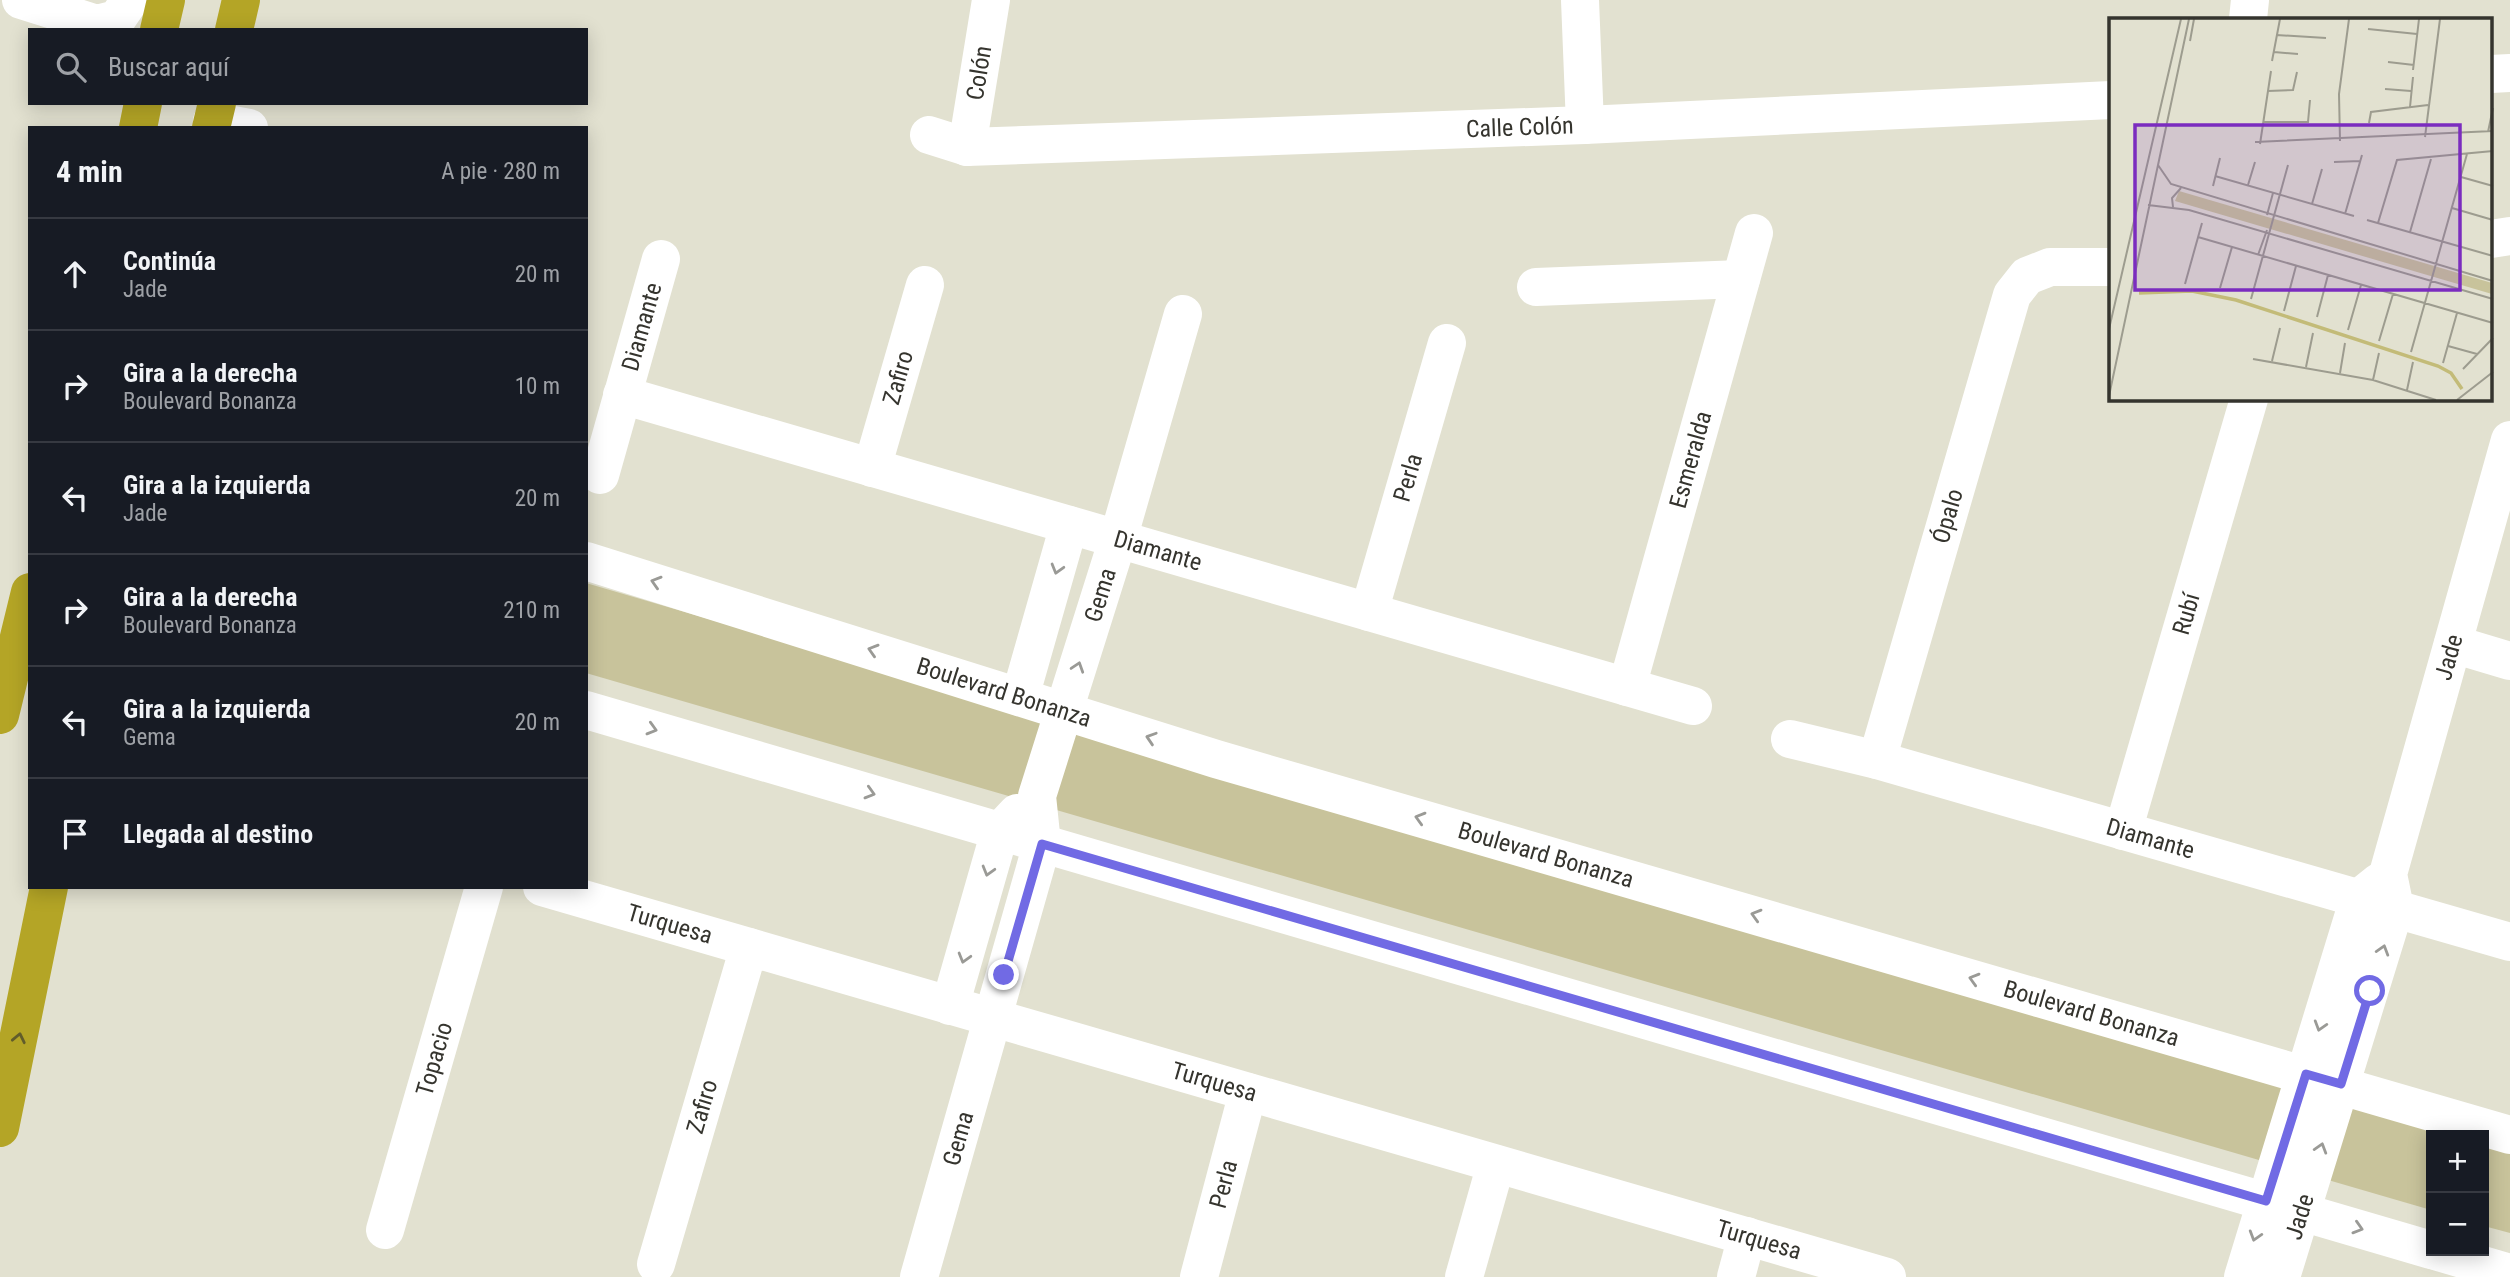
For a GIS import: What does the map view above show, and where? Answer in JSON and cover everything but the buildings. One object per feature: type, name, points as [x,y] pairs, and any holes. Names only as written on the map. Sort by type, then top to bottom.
[{"type":"highway","points":[[158,28],[164,0]]},
{"type":"highway","points":[[234,28],[241,0]]},
{"type":"highway","points":[[138,126],[143,105]]},
{"type":"highway","points":[[0,715],[28,601]]},
{"type":"highway","points":[[0,1129],[50,889]]},
{"type":"street","points":[[21,0],[97,24],[117,19],[130,0]]},
{"type":"street","name":"Colón","points":[[967,147],[991,0]]},
{"type":"street","points":[[1580,0],[1585,125]]},
{"type":"street","points":[[2248,18],[2250,0]]},
{"type":"street","points":[[2492,74],[2510,72]]},
{"type":"street","name":"Calle Colón","points":[[929,135],[967,147],[1585,125],[2109,100]]},
{"type":"street","points":[[213,117],[242,126]]},
{"type":"street","name":"Esmeralda","points":[[1627,687],[1754,233]]},
{"type":"street","points":[[2492,239],[2510,236]]},
{"type":"street","name":"Diamante","points":[[600,475],[661,259]]},
{"type":"street","name":"Ópalo","points":[[1877,760],[2012,295],[2027,276],[2050,267],[2109,267]]},
{"type":"street","points":[[1536,287],[1741,279]]},
{"type":"street","name":"Zafiro","points":[[872,468],[925,285]]},
{"type":"street","name":"Gema","points":[[919,1277],[1042,844],[1037,796],[1118,539],[1183,314]]},
{"type":"street","name":"Perla","points":[[1369,612],[1447,343]]},
{"type":"street","name":"Diamante","points":[[622,395],[1693,706]]},
{"type":"street","name":"Rubí","points":[[2123,831],[2248,401]]},
{"type":"street","name":"Jade","points":[[2243,1277],[2284,1206],[2381,893],[2510,440]]},
{"type":"street","name":"Gema","points":[[1020,696],[1069,525]]},
{"type":"street","name":"Boulevard Bonanza","points":[[588,562],[1216,759],[2510,1135]]},
{"type":"street","points":[[2453,644],[2510,661]]},
{"type":"street","points":[[588,711],[2426,1248]]},
{"type":"street","name":"Diamante","points":[[1790,739],[1877,760],[2123,831],[2381,893],[2510,942]]},
{"type":"street","name":"Gema","points":[[1000,831],[1037,796]]},
{"type":"street","points":[[950,1006],[1000,831]]},
{"type":"street","name":"Topacio","points":[[385,1230],[483,889]]},
{"type":"street","name":"Turquesa","points":[[549,889],[1887,1277]]},
{"type":"street","name":"Zafiro","points":[[656,1264],[749,947]]},
{"type":"street","name":"Perla","points":[[1199,1277],[1248,1092]]},
{"type":"street","points":[[1464,1277],[1496,1164]]},
{"type":"street","name":"Jade","points":[[2281,1277],[2284,1206]]},
{"type":"street","points":[[1735,1277],[1747,1236]]},
{"type":"street","points":[[2453,1256],[2510,1273]]},
{"type":"shaded area","points":[[588,584],[2451,1130],[2426,1130],[2426,1209],[588,674]]},
{"type":"shaded area","points":[[2489,1142],[2510,1148],[2510,1233],[2489,1227]]},
{"type":"route","points":[[1004,975],[1042,844],[2266,1201],[2306,1074],[2341,1084],[2370,991]]}]
